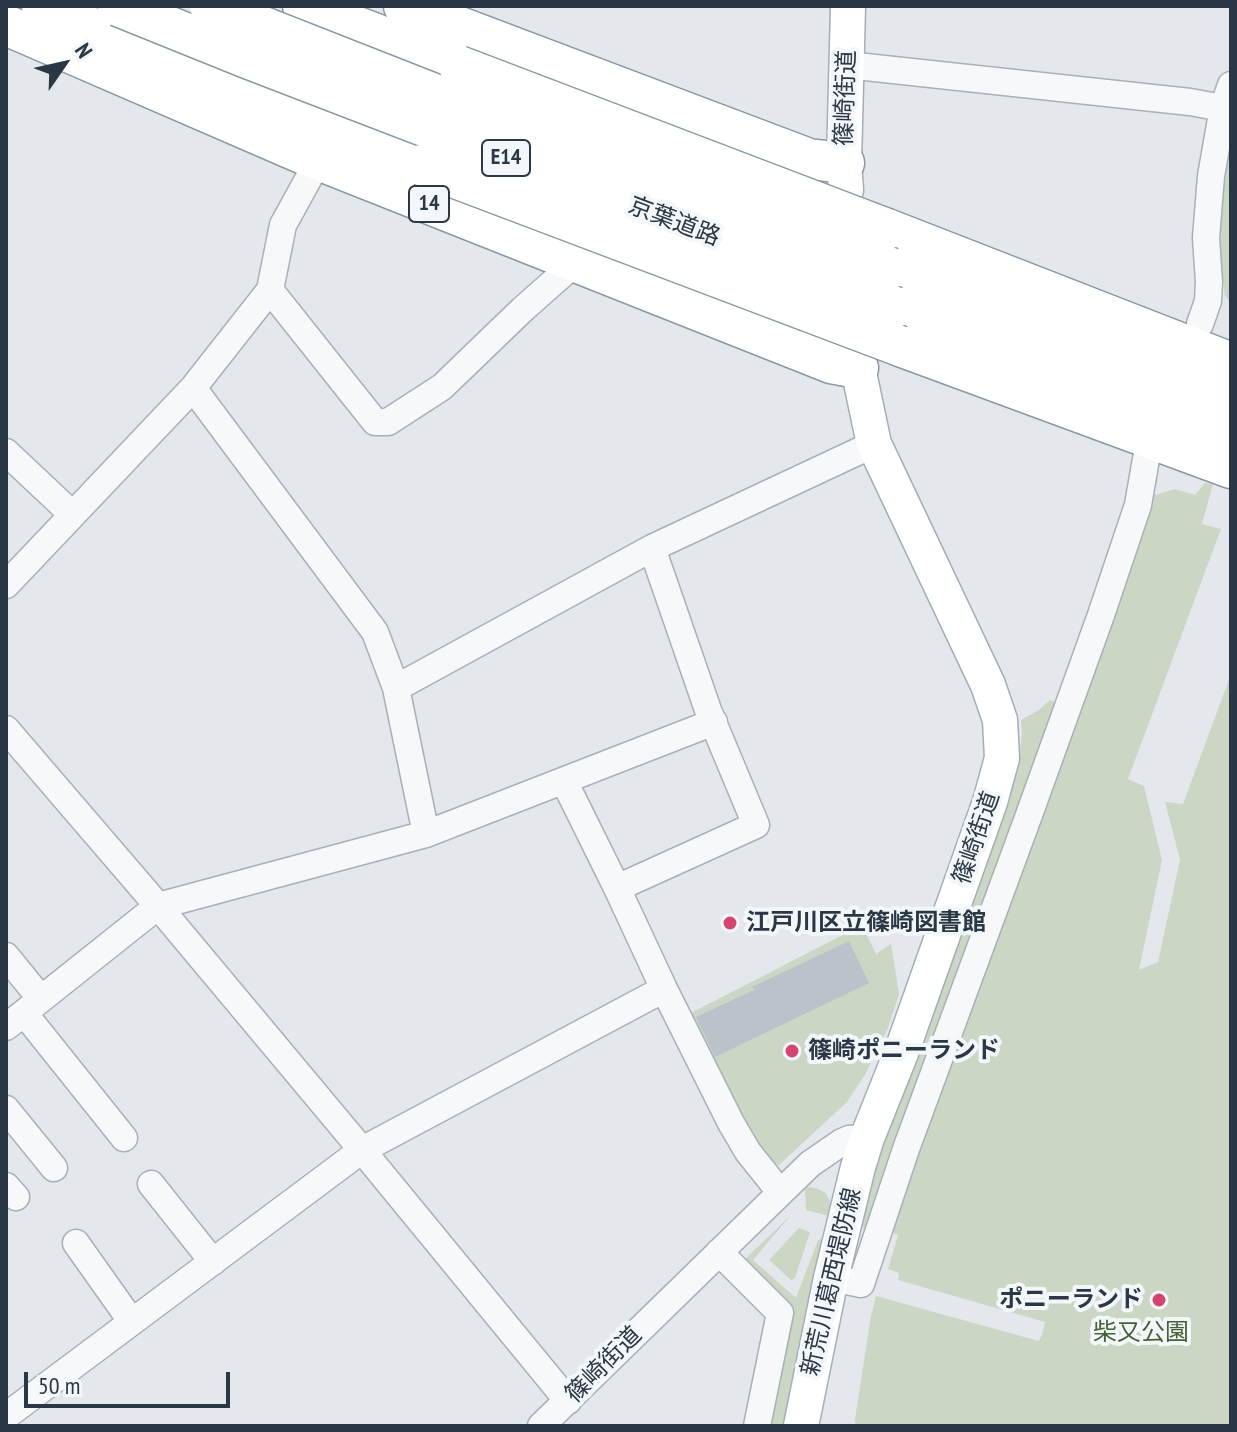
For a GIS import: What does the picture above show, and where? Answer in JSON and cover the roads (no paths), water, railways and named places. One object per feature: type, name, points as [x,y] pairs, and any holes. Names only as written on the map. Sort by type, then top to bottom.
[{"type":"highway","name":"E14","points":[[42,6],[235,91],[421,165],[900,346],[1229,457]]},
{"type":"highway","name":"京葉道路","points":[[118,6],[1036,363],[1229,457]]},
{"type":"highway","name":"京葉道路","points":[[210,6],[1051,330],[1231,395]]},
{"type":"highway","points":[[303,6],[460,32],[809,159],[845,176]]},
{"type":"highway","points":[[404,6],[887,229],[1231,363]]},
{"type":"highway","name":"14","points":[[6,25],[327,156],[575,263],[831,363],[858,360]]},
{"type":"main road","name":"篠崎街道","points":[[845,176],[848,6]]},
{"type":"main road","name":"篠崎街道","points":[[858,360],[874,444],[988,685],[1000,720],[1002,758],[990,802],[901,1053],[867,1138]]},
{"type":"main road","name":"新荒川葛西堤防線","points":[[801,1426],[831,1278],[867,1138]]},
{"type":"street","points":[[847,65],[1174,100],[1227,96],[1211,176],[1206,238],[1208,301],[1200,324]]},
{"type":"street","points":[[6,585],[193,388],[270,290],[283,225],[311,174],[327,156]]},
{"type":"street","points":[[270,290],[375,422],[388,422],[442,387],[575,263]]},
{"type":"street","points":[[193,388],[375,632],[396,688],[426,834]]},
{"type":"street","points":[[396,688],[652,548],[874,444]]},
{"type":"street","points":[[6,452],[72,514]]},
{"type":"street","points":[[831,1278],[861,1284],[906,1149],[1106,601],[1138,505],[1146,459]]},
{"type":"street","points":[[617,888],[756,825],[714,722],[652,548]]},
{"type":"street","points":[[24,1013],[158,906],[426,834],[714,722]]},
{"type":"street","points":[[6,729],[158,906],[568,1401]]},
{"type":"street","points":[[564,781],[731,1123],[748,1152],[780,1192]]},
{"type":"street","points":[[6,956],[24,1013],[124,1138]]},
{"type":"street","points":[[6,1416],[362,1150],[664,989]]},
{"type":"street","points":[[6,1109],[54,1168]]},
{"type":"street","name":"篠崎街道","points":[[541,1426],[810,1164],[849,1139],[867,1138]]},
{"type":"street","points":[[151,1184],[213,1262]]},
{"type":"street","points":[[76,1243],[132,1322]]},
{"type":"street","points":[[719,1252],[780,1313],[757,1426]]},
{"type":"place","name":"江戸川区立篠崎図書館","points":[[730,923]]},
{"type":"place","name":"篠崎ポニーランド","points":[[792,1051]]},
{"type":"place","name":"ポニーランド","points":[[1159,1300]]},
{"type":"park label","name":"柴又公園","points":[[1141,1333]]}]
